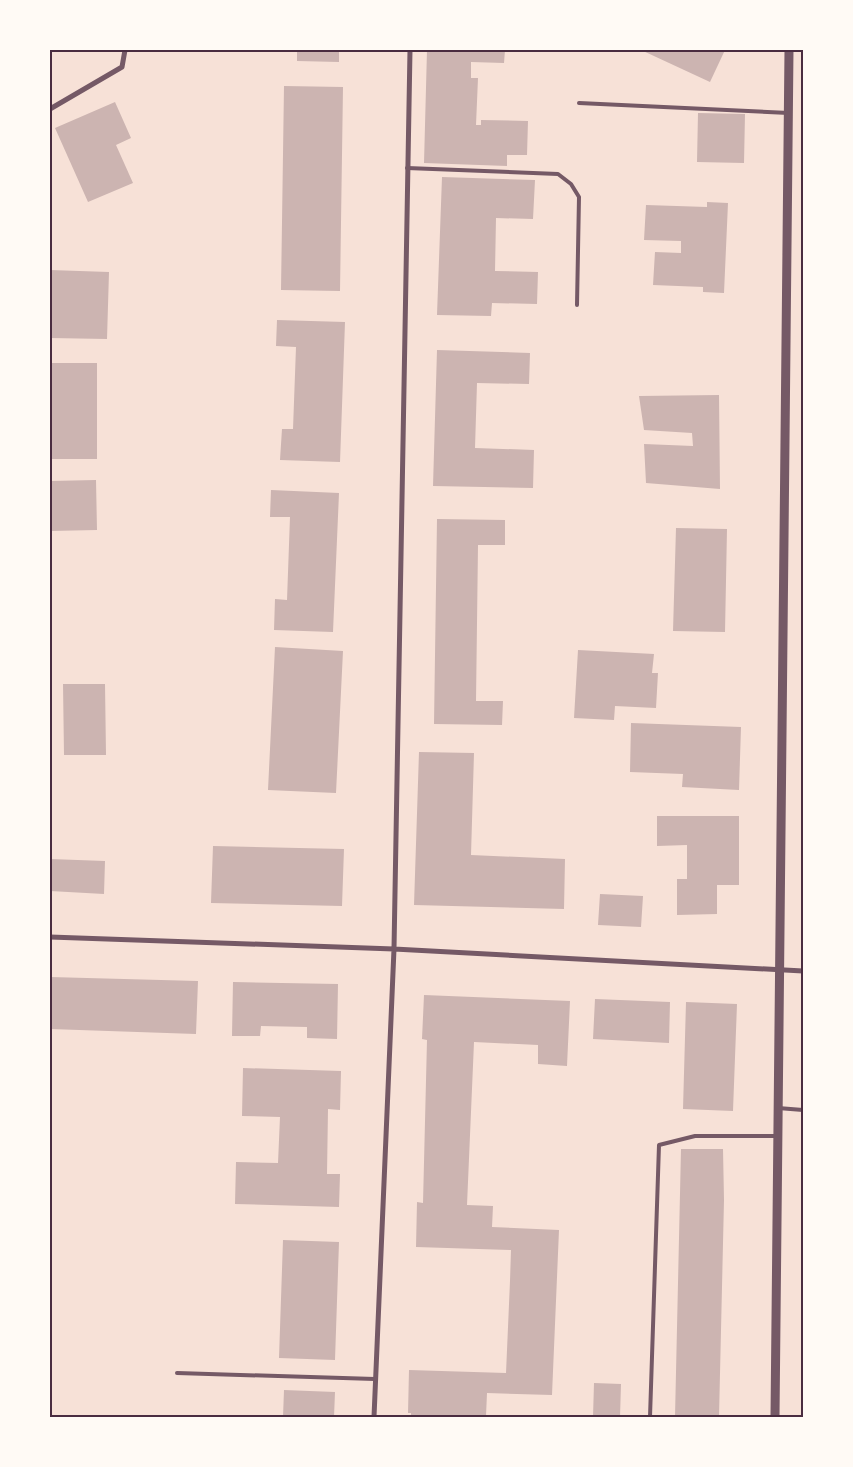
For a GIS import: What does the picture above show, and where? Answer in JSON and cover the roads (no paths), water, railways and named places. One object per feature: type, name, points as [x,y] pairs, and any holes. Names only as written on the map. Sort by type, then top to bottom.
[{"type":"street","points":[[50,109],[122,67],[125,50]]},
{"type":"street","points":[[374,1417],[394,949],[410,50]]},
{"type":"street","points":[[775,1417],[789,50]]},
{"type":"street","points":[[50,937],[394,949],[803,971]]},
{"type":"lane","points":[[579,103],[789,113]]},
{"type":"lane","points":[[407,168],[558,174],[571,184],[579,197],[577,305]]},
{"type":"lane","points":[[778,1108],[803,1110]]},
{"type":"lane","points":[[650,1417],[659,1145],[695,1136],[778,1136]]},
{"type":"lane","points":[[177,1373],[375,1379]]}]
